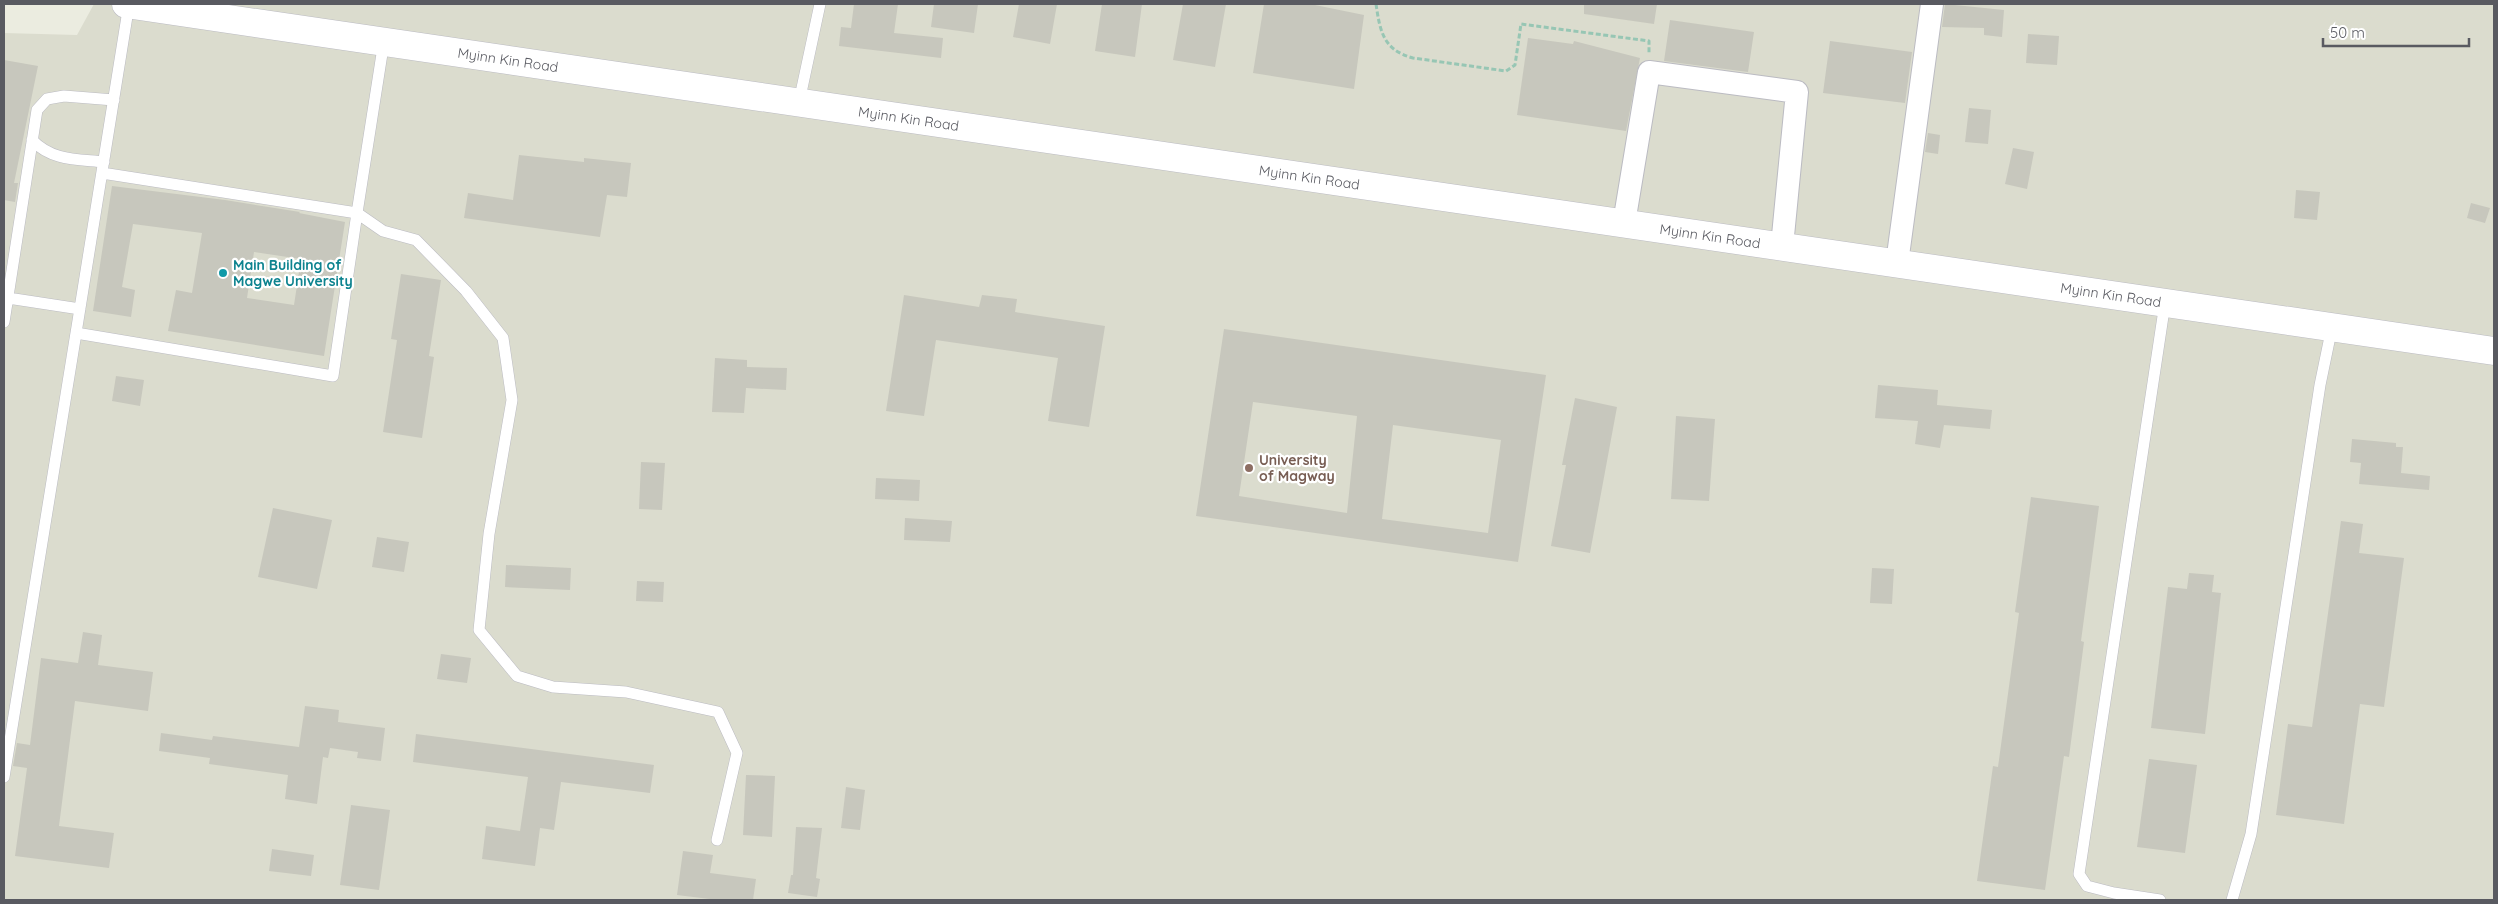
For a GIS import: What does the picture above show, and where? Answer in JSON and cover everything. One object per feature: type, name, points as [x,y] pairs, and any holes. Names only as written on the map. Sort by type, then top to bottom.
[{"type":"street","name":"Myinn Kin Road","points":[[135,4],[2494,351]]},
{"type":"street","points":[[1897,263],[1932,4]]},
{"type":"street","points":[[1624,223],[1649,72],[1797,92],[1782,246]]},
{"type":"lane","points":[[4,777],[114,100],[135,4]]},
{"type":"lane","points":[[799,102],[820,4]]},
{"type":"lane","points":[[76,333],[333,376],[384,41]]},
{"type":"lane","points":[[4,322],[37,110],[46,99],[64,96],[114,100]]},
{"type":"lane","points":[[32,140],[42,150],[53,156],[103,168],[357,213],[383,231],[416,240],[466,292],[503,338],[512,400],[489,534],[479,630],[517,676],[554,687],[626,692],[718,712],[737,753],[716,840]]},
{"type":"lane","points":[[8,298],[80,309]]},
{"type":"lane","points":[[2160,900],[2114,893],[2087,886],[2079,874],[2165,303]]},
{"type":"lane","points":[[2232,900],[2251,834],[2320,385],[2332,327]]},
{"type":"path","points":[[1376,4],[1380,29],[1388,44],[1399,54],[1413,58],[1506,71],[1515,65],[1521,24],[1649,41],[1649,72]]},
{"type":"shaded area","name":"University of Magway","points":[[94,4],[2494,4],[2494,900],[4,900],[4,33],[77,35]]},
{"type":"building","points":[[854,4],[898,4],[894,33],[943,38],[941,58],[839,46],[841,27],[851,28]]},
{"type":"building","points":[[934,4],[978,4],[974,33],[931,27]]},
{"type":"building","points":[[1019,4],[1057,4],[1050,44],[1013,37]]},
{"type":"building","points":[[1102,4],[1142,4],[1135,57],[1095,51]]},
{"type":"building","points":[[1183,4],[1226,4],[1215,67],[1173,60]]},
{"type":"building","points":[[1264,4],[1310,4],[1364,15],[1354,89],[1253,73]]},
{"type":"building","points":[[1584,4],[1657,4],[1654,24],[1584,14]]},
{"type":"building","points":[[1945,4],[2004,10],[2002,37],[1984,35],[1984,28],[1942,27]]},
{"type":"building","points":[[1670,20],[1754,32],[1748,72],[1664,61]]},
{"type":"building","points":[[2028,34],[2059,36],[2057,65],[2026,63]]},
{"type":"building","points":[[1528,38],[1573,44],[1574,41],[1640,58],[1626,131],[1517,115]]},
{"type":"building","points":[[1830,41],[1912,52],[1905,103],[1823,93]]},
{"type":"building","points":[[4,60],[38,66],[14,183],[18,183],[15,202],[4,200]]},
{"type":"building","points":[[1969,108],[1991,110],[1988,144],[1965,142]]},
{"type":"building","points":[[1928,133],[1940,135],[1938,154],[1925,152]]},
{"type":"building","points":[[2013,148],[2034,152],[2027,189],[2005,184]]},
{"type":"building","points":[[519,155],[584,162],[584,158],[631,163],[627,197],[607,195],[600,237],[464,218],[468,193],[513,200]]},
{"type":"building","name":"Main Building of Magwe University","points":[[112,186],[225,200],[300,212],[345,222],[324,356],[168,331],[176,290],[192,293],[202,233],[133,224],[122,287],[135,290],[131,317],[93,311]],"holes":[[[254,252],[301,259],[294,305],[247,298]]]},
{"type":"building","points":[[2296,190],[2320,192],[2317,220],[2294,218]]},
{"type":"building","points":[[2471,203],[2490,208],[2485,223],[2467,218]]},
{"type":"building","points":[[401,274],[441,280],[429,356],[434,357],[422,438],[383,432],[397,340],[391,339]]},
{"type":"building","points":[[904,295],[979,307],[982,295],[1017,299],[1015,312],[1105,326],[1089,427],[1048,421],[1058,358],[936,340],[924,416],[886,411]]},
{"type":"building","points":[[1224,329],[1546,375],[1518,562],[1196,516]],"holes":[[[1253,402],[1357,416],[1347,513],[1239,496]],[[1393,425],[1501,440],[1488,533],[1382,519]]]},
{"type":"building","points":[[715,358],[747,360],[747,367],[787,368],[786,390],[746,388],[744,413],[712,412]]},
{"type":"building","points":[[116,376],[144,380],[140,406],[112,401]]},
{"type":"building","points":[[1878,385],[1938,390],[1937,405],[1992,410],[1990,429],[1944,425],[1940,448],[1915,444],[1918,421],[1875,418]]},
{"type":"building","points":[[1575,398],[1617,407],[1590,553],[1551,546],[1566,465],[1562,465]]},
{"type":"building","points":[[1676,416],[1715,419],[1709,501],[1671,499]]},
{"type":"building","points":[[2352,439],[2396,443],[2396,447],[2403,447],[2401,473],[2430,476],[2429,490],[2359,484],[2361,463],[2350,462]]},
{"type":"building","points":[[641,462],[665,463],[662,510],[639,509]]},
{"type":"building","points":[[876,478],[920,480],[919,501],[875,499]]},
{"type":"building","points":[[2031,497],[2099,506],[2081,641],[2084,642],[2069,757],[2064,756],[2045,890],[1977,881],[1993,766],[1998,767],[2019,613],[2015,612]]},
{"type":"building","points":[[273,508],[332,520],[317,589],[258,577]]},
{"type":"building","points":[[905,518],[952,521],[950,542],[904,540]]},
{"type":"building","points":[[2341,521],[2363,524],[2359,553],[2404,558],[2384,707],[2360,704],[2344,824],[2276,815],[2288,724],[2312,727]]},
{"type":"building","points":[[377,537],[409,542],[404,572],[372,567]]},
{"type":"building","points":[[506,565],[571,568],[570,590],[505,587]]},
{"type":"building","points":[[1872,568],[1894,569],[1892,604],[1870,603]]},
{"type":"building","points":[[2189,573],[2214,575],[2212,592],[2221,593],[2205,734],[2151,728],[2168,587],[2187,589]]},
{"type":"building","points":[[637,581],[664,582],[663,602],[636,601]]},
{"type":"building","points":[[83,632],[102,635],[98,665],[153,672],[148,711],[75,701],[59,826],[114,833],[109,868],[15,856],[27,768],[13,766],[17,743],[30,745],[41,658],[78,663]]},
{"type":"building","points":[[441,654],[471,658],[467,683],[437,679]]},
{"type":"building","points":[[305,706],[339,710],[338,722],[385,728],[381,761],[357,758],[358,752],[330,748],[328,758],[323,757],[317,804],[285,799],[288,775],[209,764],[210,758],[159,751],[161,733],[212,740],[213,736],[299,747]]},
{"type":"building","points":[[416,734],[654,765],[650,793],[561,782],[554,830],[540,828],[535,866],[482,859],[486,826],[520,831],[528,777],[413,762]]},
{"type":"building","points":[[2149,759],[2197,765],[2185,853],[2137,847]]},
{"type":"building","points":[[746,775],[775,776],[772,837],[743,835]]},
{"type":"building","points":[[846,787],[865,790],[860,830],[841,828]]},
{"type":"building","points":[[351,805],[390,810],[379,890],[340,885]]},
{"type":"building","points":[[796,827],[822,828],[816,878],[820,879],[817,897],[788,893],[791,875],[793,875]]},
{"type":"building","points":[[272,849],[314,855],[311,876],[269,871]]},
{"type":"building","points":[[683,851],[713,855],[710,873],[756,879],[753,900],[718,900],[677,895]]},
{"type":"place","name":"Main Building of Magwe University","points":[[223,273]]},
{"type":"place","name":"University of Magway","points":[[1249,468]]}]
